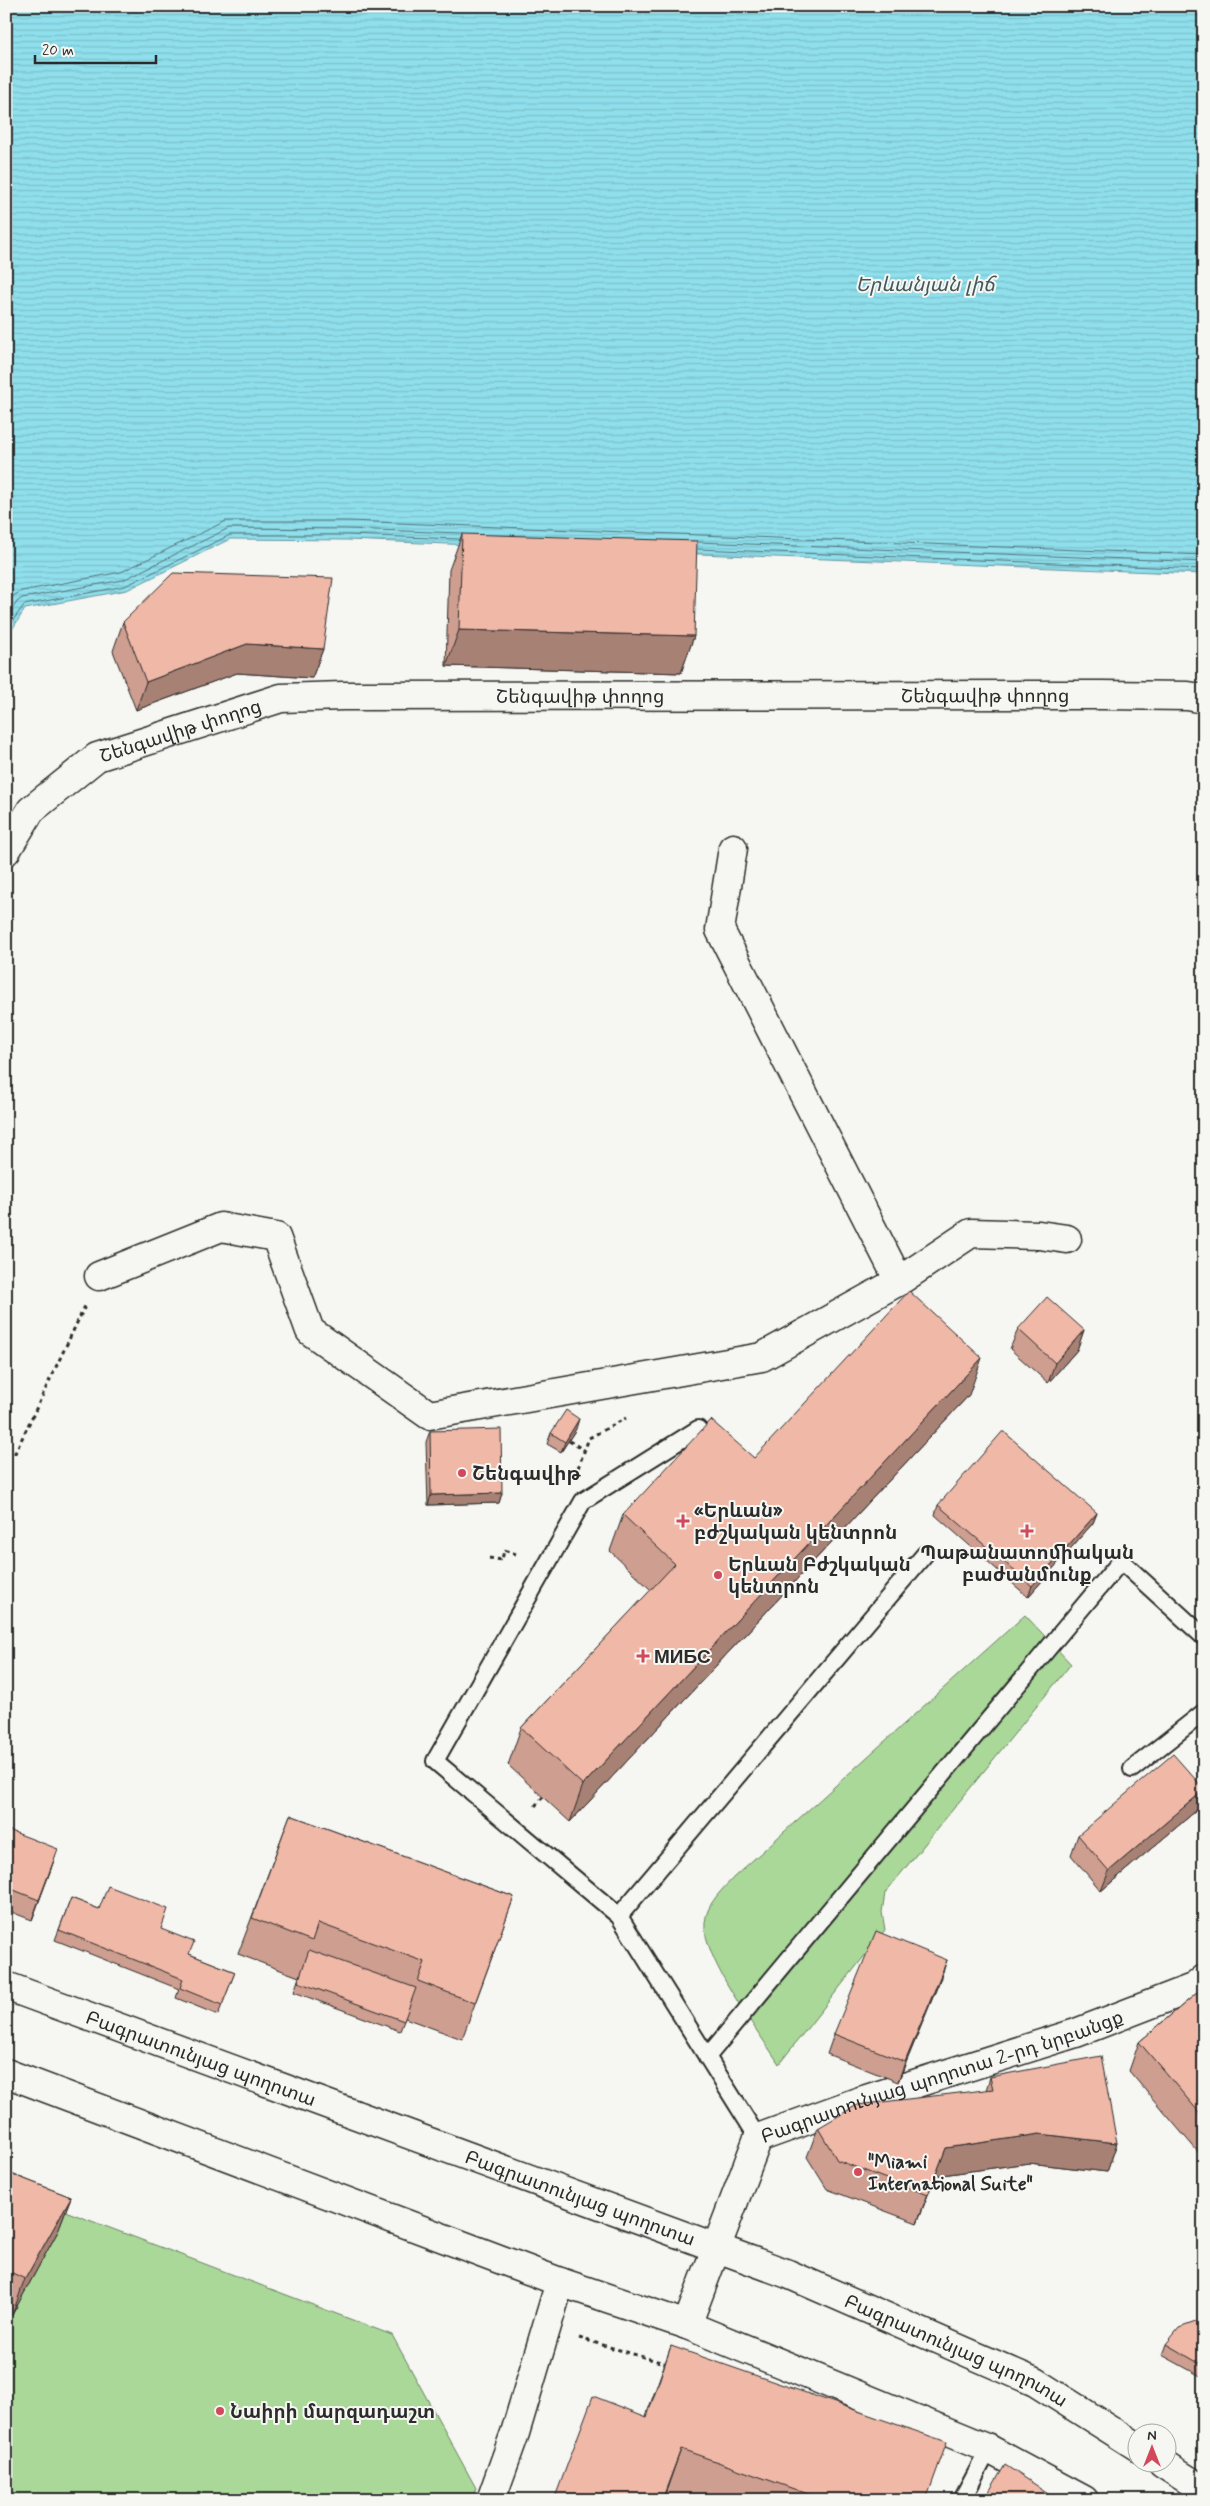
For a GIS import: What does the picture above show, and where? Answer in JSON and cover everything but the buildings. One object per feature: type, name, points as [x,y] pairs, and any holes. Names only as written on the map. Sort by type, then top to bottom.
[{"type":"street","name":"Շենգավիթ փողոց","points":[[6,851],[30,810],[97,757],[281,698],[343,696],[1112,695],[1188,696],[1204,699]]},
{"type":"street","points":[[733,848],[720,930],[899,1282]]},
{"type":"street","points":[[99,1276],[221,1227],[276,1237],[310,1331],[429,1415],[762,1356],[899,1282],[971,1233],[1039,1235],[1068,1239]]},
{"type":"street","name":"Բագրատունյաց պողոտա 2-րդ նրբանցք","points":[[687,2325],[715,2247],[758,2138],[860,2101],[1076,2033],[1195,1987],[1204,1979]]},
{"type":"street","name":"Բագրատունյաց պողոտա","points":[[6,1986],[788,2274],[1035,2382],[1128,2442]]},
{"type":"street","points":[[6,2073],[560,2282],[687,2325],[989,2448],[1084,2500]]},
{"type":"street","points":[[491,2500],[515,2433],[545,2327],[560,2282]]},
{"type":"street","points":[[1178,2473],[1203,2488]]},
{"type":"lane","points":[[698,1429],[584,1501],[435,1761],[619,1916],[758,2138]]},
{"type":"lane","points":[[619,1916],[925,1554]]},
{"type":"lane","points":[[707,2057],[1122,1561],[1204,1637]]},
{"type":"lane","points":[[1132,1769],[1204,1712]]},
{"type":"lane","points":[[962,2500],[989,2448]]},
{"type":"path","points":[[6,1456],[15,1453],[99,1276]]},
{"type":"path","points":[[584,1501],[574,1478],[589,1438],[632,1415]]},
{"type":"path","points":[[568,1441],[584,1450]]},
{"type":"path","points":[[489,1558],[502,1560],[504,1550],[527,1557]]},
{"type":"path","points":[[545,2327],[670,2365]]},
{"type":"green space","points":[[1025,1615],[1071,1664],[885,1893],[882,1912],[885,1930],[779,2064],[733,1994],[712,1954],[706,1937],[705,1922],[712,1903],[734,1877]]},
{"type":"green space","name":"Նաիրի մարզադաշտ","points":[[6,2184],[52,2206],[392,2335],[476,2488],[471,2500],[6,2500]]},
{"type":"water","name":"Երևանյան լիճ","points":[[6,6],[1204,6],[1204,574],[347,540],[230,539],[127,590],[25,609],[6,639]]},
{"type":"place","name":"Շենգավիթ","points":[[462,1473]]},
{"type":"place","name":"«Երևան» բժշկական կենտրոն","points":[[683,1521]]},
{"type":"place","name":"Պաթանատոմիական բաժանմունք","points":[[1027,1531]]},
{"type":"place","name":"Երևան Բժշկական կենտրոն","points":[[718,1575]]},
{"type":"place","name":"МИБС","points":[[643,1656]]},
{"type":"place","name":"\"Miami International Suite\"","points":[[858,2172]]},
{"type":"place","name":"Նաիրի մարզադաշտ","points":[[220,2411]]}]
